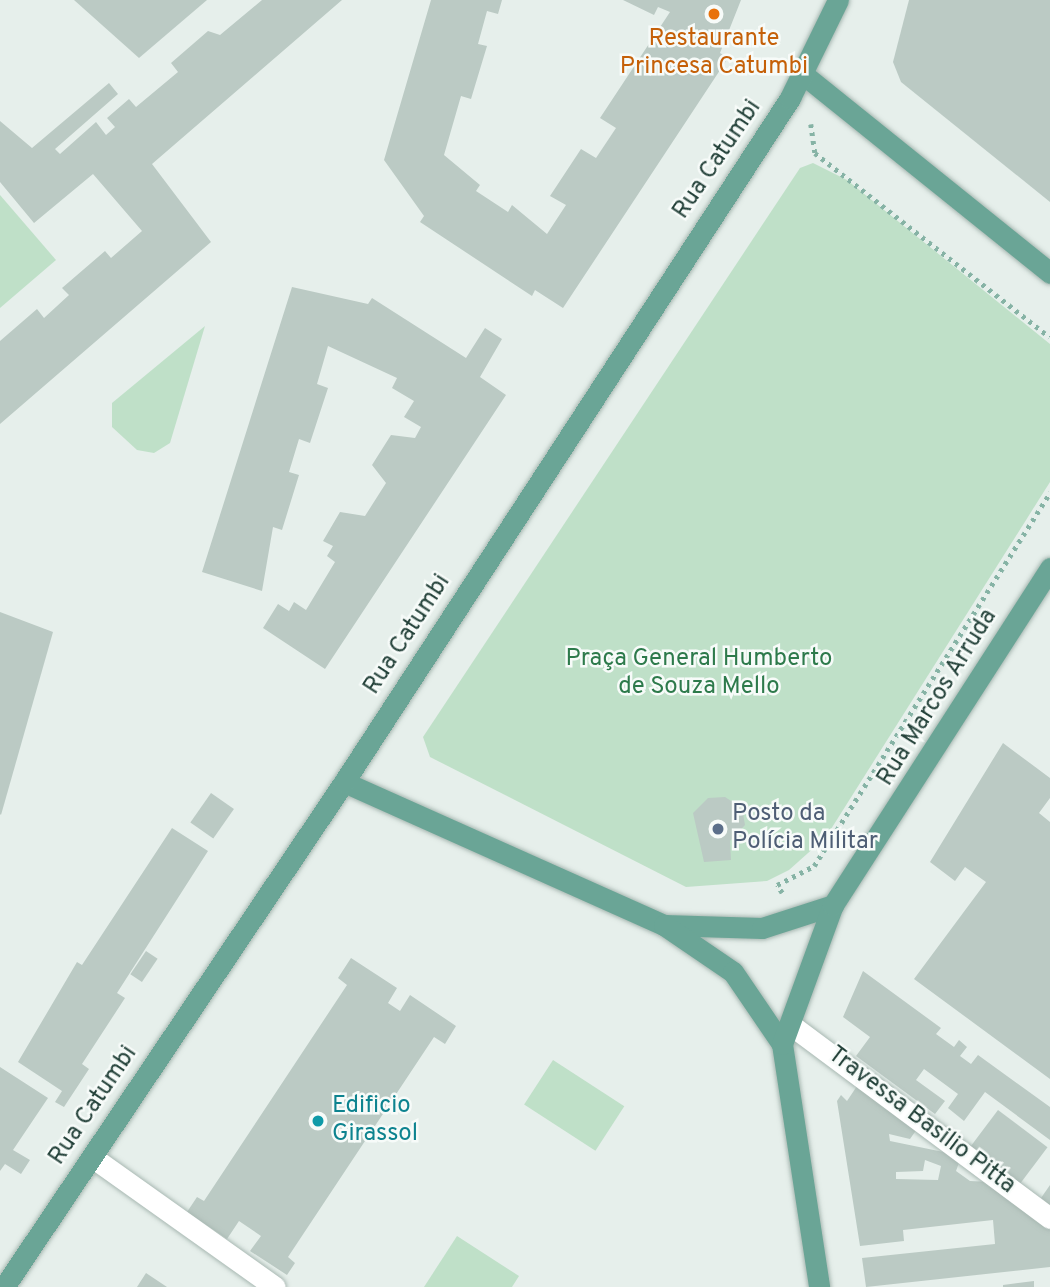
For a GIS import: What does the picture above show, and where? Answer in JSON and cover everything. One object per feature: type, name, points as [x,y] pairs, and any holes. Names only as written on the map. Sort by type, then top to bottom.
[{"type":"main road","name":"Rua Catumbi","points":[[4,1287],[344,782],[804,75],[838,0]]},
{"type":"main road","points":[[804,75],[1050,273]]},
{"type":"main road","name":"Rua Marcos Arruda","points":[[782,1045],[833,905],[1050,568]]},
{"type":"main road","points":[[344,782],[664,925],[733,972],[782,1045],[819,1287]]},
{"type":"main road","points":[[664,925],[762,928],[833,905]]},
{"type":"lane","name":"Travessa Basilio Pitta","points":[[791,1025],[1050,1218]]},
{"type":"lane","points":[[92,1157],[275,1287]]},
{"type":"path","points":[[815,153],[1050,337]]},
{"type":"path","points":[[777,885],[814,866],[1050,492]]},
{"type":"green space","name":"Praça General Humberto de Souza Mello","points":[[813,163],[847,180],[1050,344],[1050,482],[826,837],[789,870],[767,881],[686,887],[430,757],[423,737],[800,168]]},
{"type":"green space","points":[[0,195],[56,260],[0,308]]},
{"type":"green space","points":[[205,326],[170,443],[154,453],[137,450],[112,427],[112,403]]},
{"type":"green space","points":[[553,1060],[624,1106],[595,1151],[524,1104]]},
{"type":"green space","points":[[457,1236],[519,1276],[512,1287],[424,1287]]},
{"type":"building","points":[[74,0],[207,0],[139,58]]},
{"type":"building","points":[[262,0],[342,0],[152,164],[211,242],[0,424],[0,341],[37,309],[44,318],[69,295],[62,288],[105,251],[111,258],[142,231],[93,174],[34,223],[0,182],[0,121],[32,148],[109,83],[118,94],[55,149],[60,154],[96,122],[106,135],[115,127],[107,118],[129,99],[136,107],[178,72],[171,63],[208,31],[220,35]]},
{"type":"building","points":[[431,0],[502,0],[498,14],[487,11],[478,44],[487,46],[471,99],[461,96],[444,155],[480,185],[476,191],[508,212],[512,205],[547,234],[566,205],[550,196],[581,149],[596,158],[616,128],[600,118],[670,12],[658,7],[654,15],[623,0],[741,0],[720,53],[728,58],[563,308],[535,290],[532,296],[420,222],[424,216],[384,160]]},
{"type":"building","points":[[909,0],[1050,0],[1050,202],[901,82],[893,62]]},
{"type":"building","points":[[292,287],[368,304],[372,298],[466,358],[485,328],[502,339],[480,377],[506,395],[325,669],[263,628],[278,604],[289,611],[294,602],[306,610],[335,562],[327,556],[333,546],[323,541],[340,512],[365,516],[386,483],[372,465],[391,435],[415,438],[421,427],[404,417],[414,401],[392,388],[397,378],[328,346],[317,384],[328,388],[310,443],[299,439],[289,472],[299,475],[282,530],[273,527],[262,591],[202,572]]},
{"type":"building","points":[[0,612],[53,632],[1,815],[0,814]]},
{"type":"building","points":[[1003,743],[1050,778],[1050,798],[1039,813],[1050,822],[1050,1079],[914,979],[986,882],[965,867],[955,881],[930,862]]},
{"type":"building","points":[[211,793],[234,809],[213,839],[190,822]]},
{"type":"building","name":"Posto da Polícia Militar","points":[[725,797],[742,808],[745,825],[730,841],[731,860],[704,862],[693,813],[708,798]]},
{"type":"building","points":[[172,828],[208,851],[117,993],[125,998],[82,1064],[89,1069],[64,1107],[55,1102],[62,1091],[18,1062],[77,962],[82,965]]},
{"type":"building","points":[[146,951],[158,959],[142,982],[130,974]]},
{"type":"building","name":"Edificio Girassol","points":[[351,958],[397,988],[388,1003],[400,1011],[410,995],[456,1026],[445,1044],[434,1037],[288,1257],[295,1263],[287,1275],[250,1251],[261,1236],[239,1221],[227,1239],[187,1212],[197,1197],[204,1201],[347,985],[338,978]]},
{"type":"building","points":[[863,971],[941,1028],[936,1034],[954,1047],[959,1040],[967,1047],[960,1056],[971,1064],[978,1055],[1050,1107],[1050,1140],[985,1092],[964,1121],[948,1108],[958,1094],[924,1069],[916,1080],[945,1101],[935,1114],[856,1056],[870,1037],[843,1017]]},
{"type":"building","points":[[0,1067],[48,1098],[13,1150],[30,1160],[21,1174],[5,1164],[0,1171]]},
{"type":"building","points":[[857,1086],[917,1129],[910,1139],[889,1134],[890,1141],[953,1154],[960,1160],[956,1171],[970,1181],[990,1182],[1050,1228],[1050,1267],[866,1287],[862,1258],[995,1244],[993,1220],[903,1230],[904,1241],[860,1246],[837,1101],[841,1095],[847,1101]],"holes":[[[925,1160],[941,1166],[938,1180],[896,1179],[896,1172],[923,1171]]]},
{"type":"building","points":[[998,1110],[1048,1147],[1020,1183],[971,1146]]},
{"type":"building","points":[[1050,1185],[1050,1205],[1041,1198]]},
{"type":"building","points":[[146,1273],[167,1287],[137,1287]]},
{"type":"building","points":[[1034,1281],[1034,1287],[1003,1287],[1003,1285]]},
{"type":"place","name":"Restaurante Princesa Catumbi","points":[[714,14]]},
{"type":"place","name":"Posto da Polícia Militar","points":[[718,829]]},
{"type":"place","name":"Edificio Girassol","points":[[318,1121]]}]
